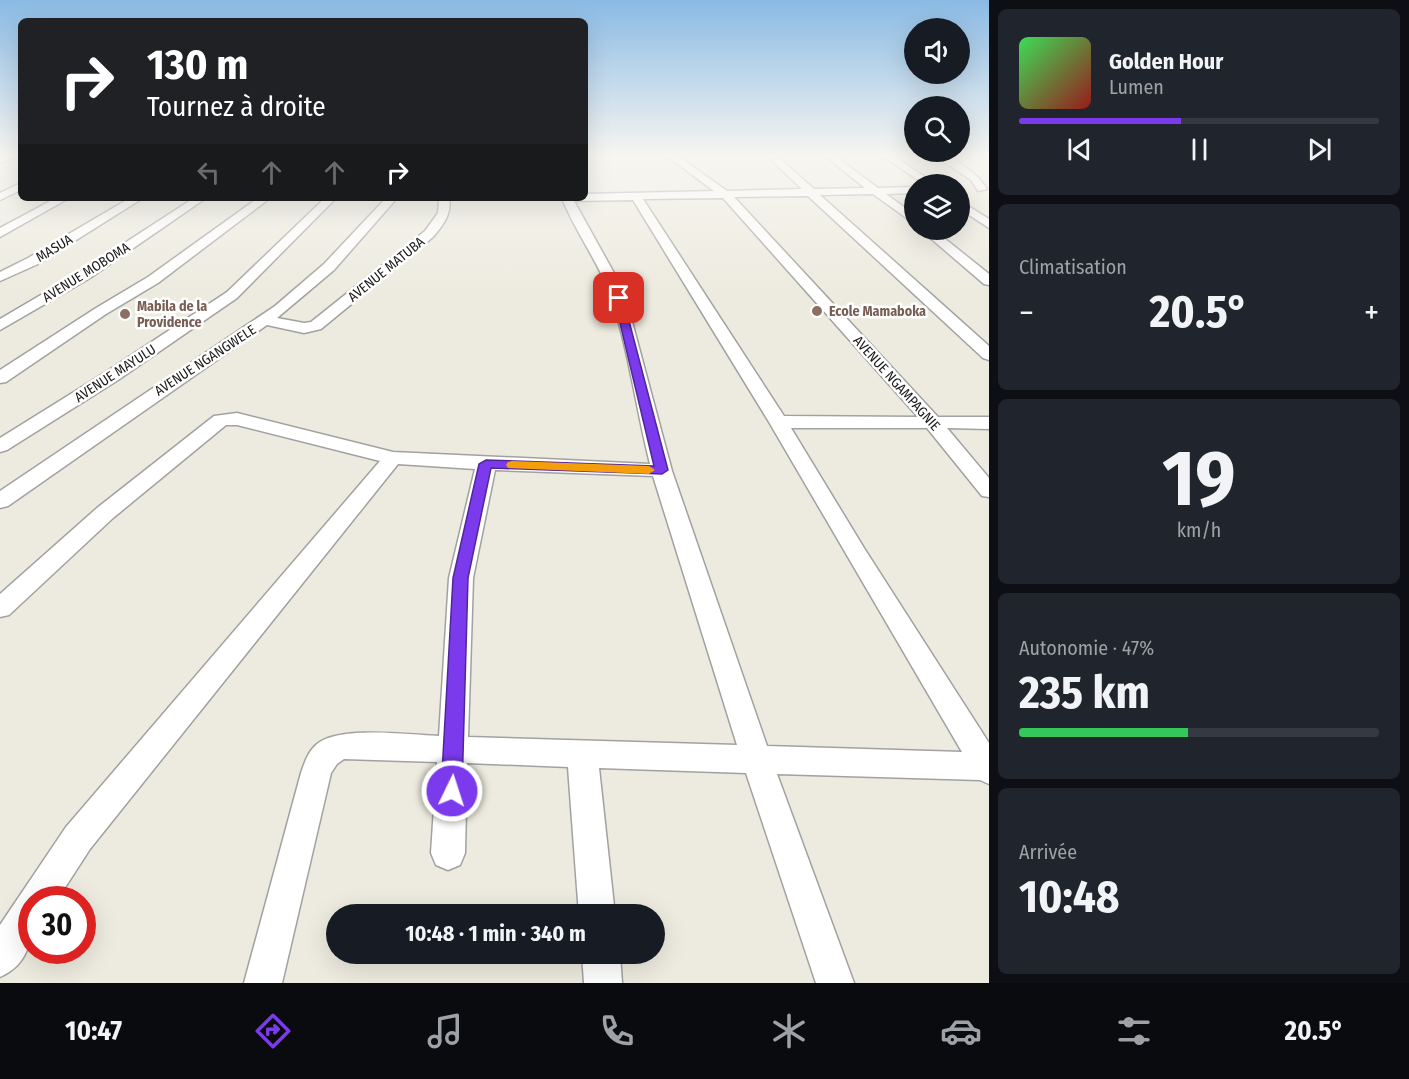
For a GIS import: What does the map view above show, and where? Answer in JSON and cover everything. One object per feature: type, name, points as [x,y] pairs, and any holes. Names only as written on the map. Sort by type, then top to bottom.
[{"type":"street","points":[[0,233],[57,202]]},
{"type":"street","name":"MASUA","points":[[0,277],[33,261],[132,202]]},
{"type":"street","name":"AVENUE MOBOMA","points":[[0,324],[85,275],[195,202]]},
{"type":"street","points":[[0,378],[101,311],[153,280],[260,202]]},
{"type":"street","name":"AVENUE MAYULU","points":[[0,446],[122,369],[232,295],[327,202]]},
{"type":"street","name":"AVENUE NGANGWELE","points":[[0,501],[114,420],[266,320],[329,267],[388,202]]},
{"type":"street","name":"AVENUE MATUBA","points":[[266,320],[309,328],[316,326],[429,234],[444,216],[445,202]]},
{"type":"street","points":[[569,202],[582,233],[597,254],[619,298],[662,470],[756,759],[835,983]]},
{"type":"street","points":[[639,202],[778,422],[861,564],[988,768]]},
{"type":"street","name":"AVENUE NGAMPAGNIE","points":[[732,202],[933,423],[989,491]]},
{"type":"street","points":[[822,202],[989,355]]},
{"type":"street","points":[[890,202],[904,213]]},
{"type":"street","points":[[970,211],[989,224]]},
{"type":"street","points":[[939,240],[989,281]]},
{"type":"street","points":[[0,608],[105,513],[221,420],[237,419],[393,458],[486,464],[662,470]]},
{"type":"street","points":[[778,422],[989,423]]},
{"type":"street","points":[[45,886],[78,838],[393,458]]},
{"type":"street","points":[[448,853],[461,578],[486,464]]},
{"type":"street","points":[[263,983],[320,760],[330,749],[344,746],[988,768]]},
{"type":"street","points":[[582,754],[596,904]]},
{"type":"street","points":[[0,957],[18,929]]},
{"type":"street","points":[[602,964],[603,983]]},
{"type":"slow traffic","points":[[512,465],[649,470]]},
{"type":"place","name":"Ecole Mamaboka","points":[[817,311]]},
{"type":"place","name":"Mabila de la Providence","points":[[125,314]]},
{"type":"route","points":[[452,791],[461,578],[486,464],[662,470],[619,298]]}]
